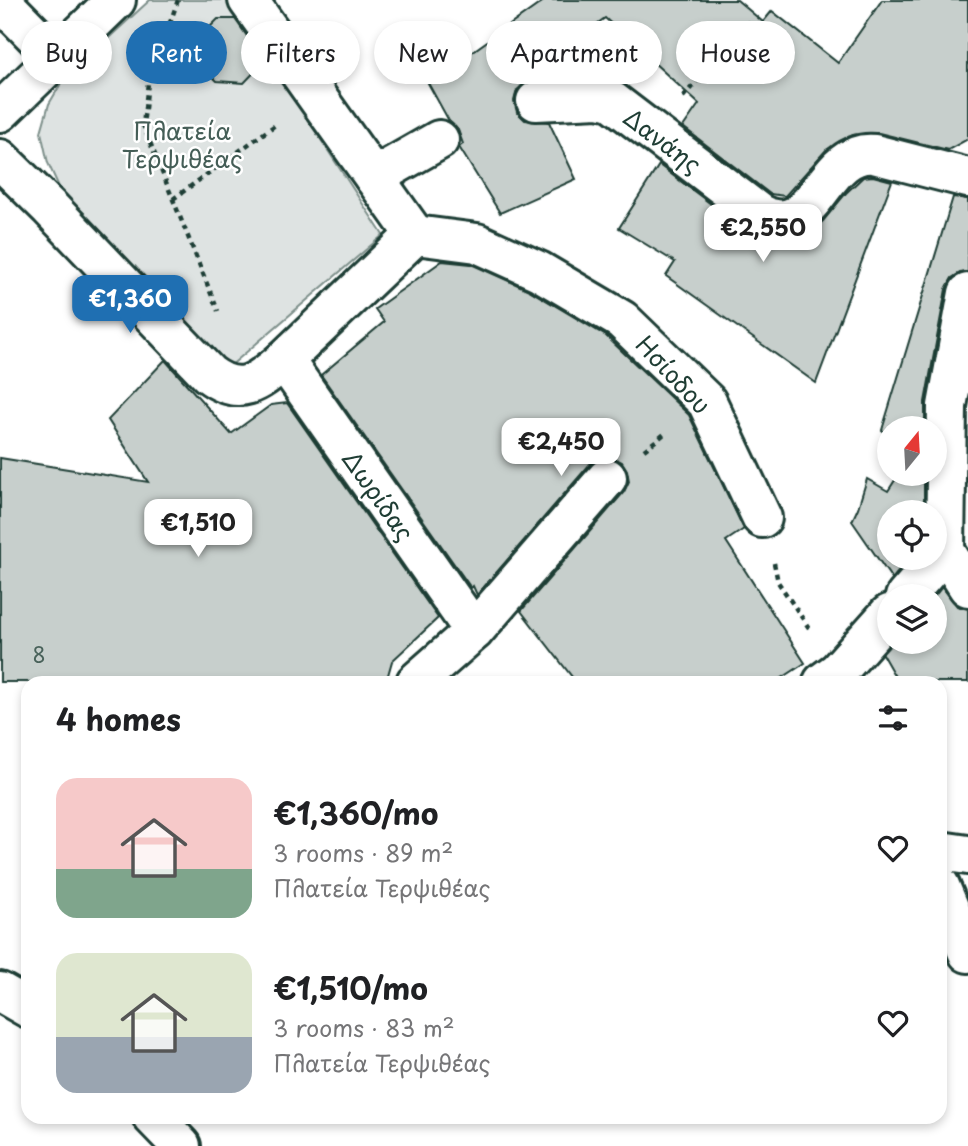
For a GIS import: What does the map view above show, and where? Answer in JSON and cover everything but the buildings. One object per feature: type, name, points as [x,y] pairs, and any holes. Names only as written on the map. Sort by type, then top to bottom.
[{"type":"street","points":[[0,0],[21,21]]},
{"type":"street","points":[[95,21],[116,0]]},
{"type":"street","points":[[0,159],[209,374],[221,383],[235,387],[250,385],[263,378],[415,235],[248,0]]},
{"type":"street","points":[[0,112],[30,84]]},
{"type":"street","name":"Δανάης","points":[[536,101],[612,101],[771,220],[795,216],[842,164],[851,156],[863,153],[968,178]]},
{"type":"street","points":[[374,177],[439,140]]},
{"type":"street","name":"Ησίοδου","points":[[415,235],[477,243],[539,271],[622,320],[707,402],[762,518]]},
{"type":"street","points":[[946,500],[947,406],[968,293]]},
{"type":"street","name":"Δωρίδας","points":[[284,360],[474,631]]},
{"type":"street","points":[[423,676],[474,631],[607,478]]},
{"type":"street","points":[[947,554],[968,587]]},
{"type":"street","points":[[916,584],[928,570]]},
{"type":"street","points":[[837,676],[877,628]]},
{"type":"street","points":[[947,852],[968,855]]},
{"type":"street","points":[[947,903],[968,953]]},
{"type":"street","points":[[0,992],[21,1004]]},
{"type":"street","points":[[160,1124],[181,1146]]},
{"type":"path","points":[[178,0],[155,53],[143,125],[250,385]]},
{"type":"path","points":[[654,132],[695,84]]},
{"type":"path","points":[[173,199],[268,132]]},
{"type":"path","points":[[607,478],[707,402]]},
{"type":"path","points":[[762,518],[778,582],[833,676]]},
{"type":"green space","name":"Πλατεία Τερψιθέας","points":[[150,0],[230,0],[244,21],[241,21],[241,84],[285,84],[383,235],[222,373],[59,187],[48,163],[41,132],[49,104],[61,84],[112,84],[112,35],[126,22],[126,84],[227,84],[227,21],[127,21]]}]
